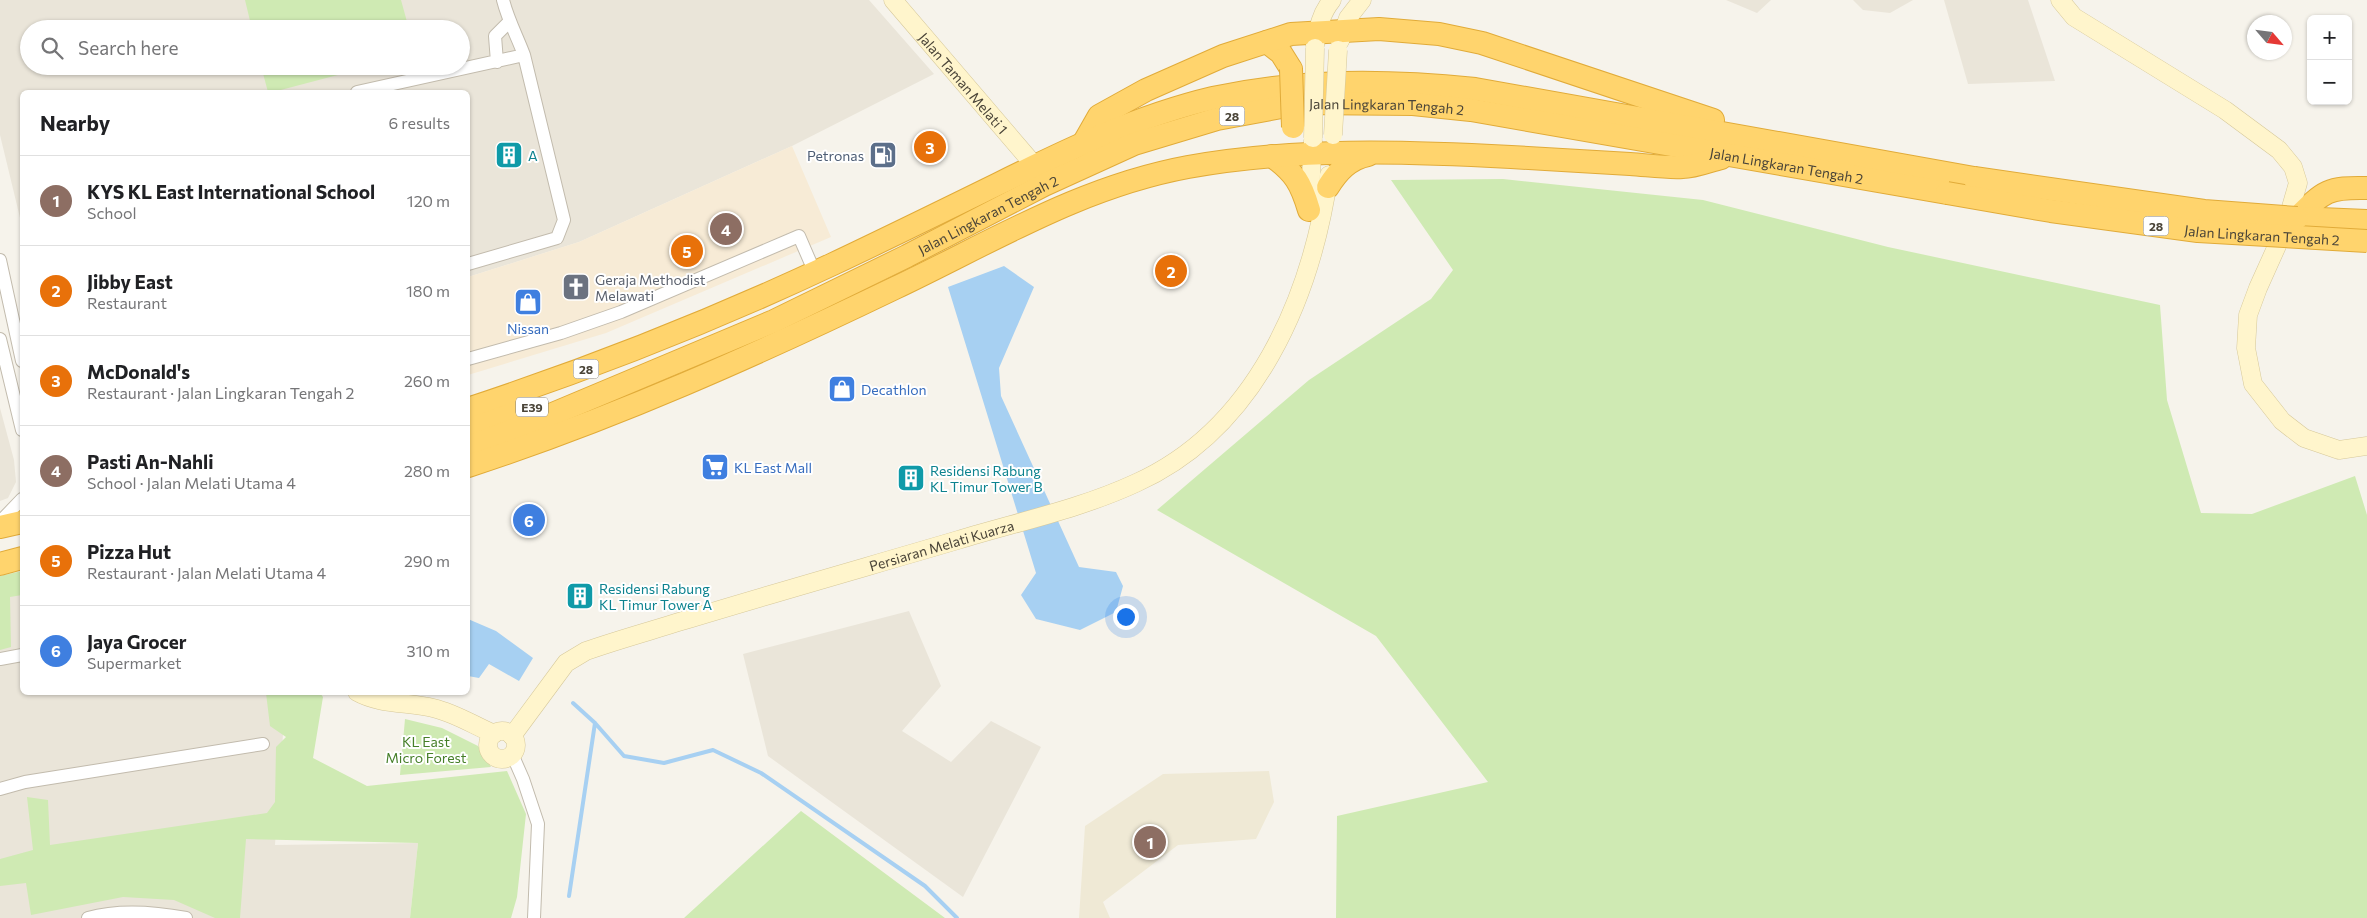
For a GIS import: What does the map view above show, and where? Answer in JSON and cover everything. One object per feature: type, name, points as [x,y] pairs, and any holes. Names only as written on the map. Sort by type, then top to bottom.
[{"type":"highway","points":[[1083,144],[1099,116],[1146,90],[1223,56],[1291,34],[1316,40],[1340,40],[1379,29],[1439,34],[1482,43],[1787,144]]},
{"type":"highway","points":[[1266,156],[1287,139],[1293,127],[1291,69],[1281,53],[1267,42]]},
{"type":"highway","name":"Jalan Lingkaran Tengah 2","points":[[470,408],[589,368],[668,337],[816,273],[1083,144],[1165,111],[1210,99],[1280,86],[1360,81],[1415,83],[1475,89],[1974,178],[2204,211],[2367,221]]},
{"type":"highway","name":"Jalan Lingkaran Tengah 2","points":[[470,446],[597,396],[774,321],[1091,162],[1134,144],[1217,119],[1304,103],[1413,104],[1471,110],[2051,211],[2198,231],[2367,241]]},
{"type":"highway","points":[[470,465],[585,424],[729,366],[930,272],[1009,230],[1087,195],[1134,180],[1186,167],[1266,156],[1323,145],[1386,152],[1469,154],[1685,167],[1730,156]]},
{"type":"highway","points":[[1328,187],[1339,171],[1357,158],[1386,152]]},
{"type":"highway","points":[[1266,156],[1290,169],[1302,188],[1309,210]]},
{"type":"highway","points":[[2297,218],[2321,194],[2341,188],[2367,188]]},
{"type":"highway","name":"E39","points":[[470,429],[574,392],[597,396]]},
{"type":"highway","points":[[0,527],[20,522]]},
{"type":"highway","points":[[0,550],[20,545]]},
{"type":"highway","points":[[0,564],[20,559]]},
{"type":"street","points":[[470,263],[557,238],[564,220],[524,55],[516,32],[509,22],[504,0]]},
{"type":"street","name":"Jalan Taman Melati 1","points":[[893,0],[1036,166]]},
{"type":"street","points":[[1323,145],[1340,40],[1348,18],[1362,0]]},
{"type":"street","points":[[2060,0],[2074,17],[2225,110],[2279,150],[2293,167],[2298,183],[2288,219],[2248,315],[2246,348],[2253,384],[2282,421],[2304,438],[2339,450],[2367,446]]},
{"type":"street","points":[[1323,145],[1316,40],[1329,4]]},
{"type":"street","points":[[1291,34],[1329,4]]},
{"type":"street","points":[[497,62],[495,36],[509,22]]},
{"type":"street","points":[[470,68],[524,55]]},
{"type":"street","points":[[366,90],[436,75]]},
{"type":"street","name":"Persiaran Melati Kuarza","points":[[512,736],[566,663],[586,651],[784,590],[1064,509],[1137,483],[1162,470],[1216,428],[1238,404],[1282,338],[1315,246],[1328,187],[1323,145]]},
{"type":"street","name":"Persiaran Melati Kuarza","points":[[1306,271],[1305,243],[1309,210],[1323,145]]},
{"type":"street","points":[[470,358],[561,333],[621,312],[799,236],[816,273]]},
{"type":"street","points":[[0,260],[20,352]]},
{"type":"street","points":[[0,339],[20,422]]},
{"type":"street","points":[[0,522],[20,501]]},
{"type":"street","points":[[0,659],[20,655]]},
{"type":"street","points":[[366,695],[387,702],[452,713],[494,734]]},
{"type":"street","points":[[501,731],[512,736],[515,747],[512,754],[504,759],[491,754],[488,741],[494,734],[501,731]]},
{"type":"street","points":[[0,789],[25,782],[263,744]]},
{"type":"street","points":[[512,754],[523,779],[538,824],[534,918]]},
{"type":"street","points":[[88,918],[104,914],[132,912],[186,918]]},
{"type":"shaded area","points":[[0,0],[869,0],[934,74],[792,146],[579,242],[470,276],[470,90],[20,90],[20,218],[0,135]]},
{"type":"shaded area","points":[[1726,0],[1771,0],[1757,13]]},
{"type":"shaded area","points":[[1853,0],[1913,0],[1890,13],[1863,10]]},
{"type":"shaded area","points":[[1944,0],[2028,0],[2055,81],[1968,84]]},
{"type":"shaded area","points":[[792,146],[831,237],[606,333],[470,374],[470,276],[579,242]]},
{"type":"shaded area","points":[[0,408],[14,460],[16,482],[8,498],[0,501]]},
{"type":"shaded area","points":[[20,580],[20,695],[286,695],[275,845],[418,843],[410,918],[0,918],[0,584]]},
{"type":"shaded area","points":[[909,611],[941,686],[902,731],[951,762],[991,721],[1041,747],[963,897],[768,756],[743,654]]},
{"type":"shaded area","points":[[1269,771],[1274,802],[1256,839],[1178,845],[1103,902],[1110,918],[1079,918],[1085,826],[1163,774]]},
{"type":"green space","points":[[245,0],[401,0],[407,20],[250,20]]},
{"type":"green space","points":[[263,75],[338,75],[281,90],[267,90]]},
{"type":"green space","points":[[1503,179],[1703,200],[1888,247],[2160,305],[2167,400],[2201,513],[2252,514],[2355,476],[2367,515],[2367,918],[1336,918],[1337,816],[1488,782],[1376,636],[1157,510],[1309,380],[1431,299],[1453,270],[1391,180]]},
{"type":"green space","points":[[20,571],[20,595],[10,597],[11,647],[0,650],[0,576]]},
{"type":"green space","points":[[266,695],[322,695],[323,697],[313,758],[367,786],[507,771],[526,814],[517,897],[511,918],[410,918],[418,843],[246,839],[240,918],[215,918],[174,900],[123,897],[31,915],[26,883],[0,886],[0,859],[33,850],[27,797],[48,800],[50,845],[267,813],[275,802],[276,747],[286,737],[270,726]]},
{"type":"green space","name":"KL East Micro Forest","points":[[405,719],[442,728],[478,746],[491,767],[400,775]]},
{"type":"green space","points":[[801,811],[945,918],[684,918]]},
{"type":"water","points":[[1004,266],[1034,287],[999,368],[1001,396],[1079,567],[1116,572],[1123,586],[1116,612],[1080,630],[1036,619],[1021,595],[1036,573],[948,287]]},
{"type":"water","points":[[470,620],[496,631],[533,658],[519,681],[489,664],[479,678],[470,676]]},
{"type":"waterway","points":[[573,703],[595,723],[624,756],[664,763],[713,750],[761,773],[925,886],[957,918]]},
{"type":"waterway","points":[[569,896],[595,723]]},
{"type":"place","name":"McDonald's","points":[[930,147]]},
{"type":"place","name":"A","points":[[509,155]]},
{"type":"place","name":"Petronas","points":[[883,155]]},
{"type":"place","name":"Pasti An-Nahli","points":[[726,229]]},
{"type":"place","name":"Pizza Hut","points":[[687,251]]},
{"type":"place","name":"Jibby East","points":[[1171,271]]},
{"type":"place","name":"Geraja Methodist Melawati","points":[[576,287]]},
{"type":"place","name":"Nissan","points":[[528,302]]},
{"type":"place","name":"Decathlon","points":[[842,389]]},
{"type":"place","name":"KL East Mall","points":[[715,467]]},
{"type":"place","name":"Residensi Rabung KL Timur Tower B","points":[[911,478]]},
{"type":"place","name":"Jaya Grocer","points":[[529,520]]},
{"type":"place","name":"Residensi Rabung KL Timur Tower A","points":[[580,596]]},
{"type":"place","name":"KYS KL East International School","points":[[1150,842]]}]
